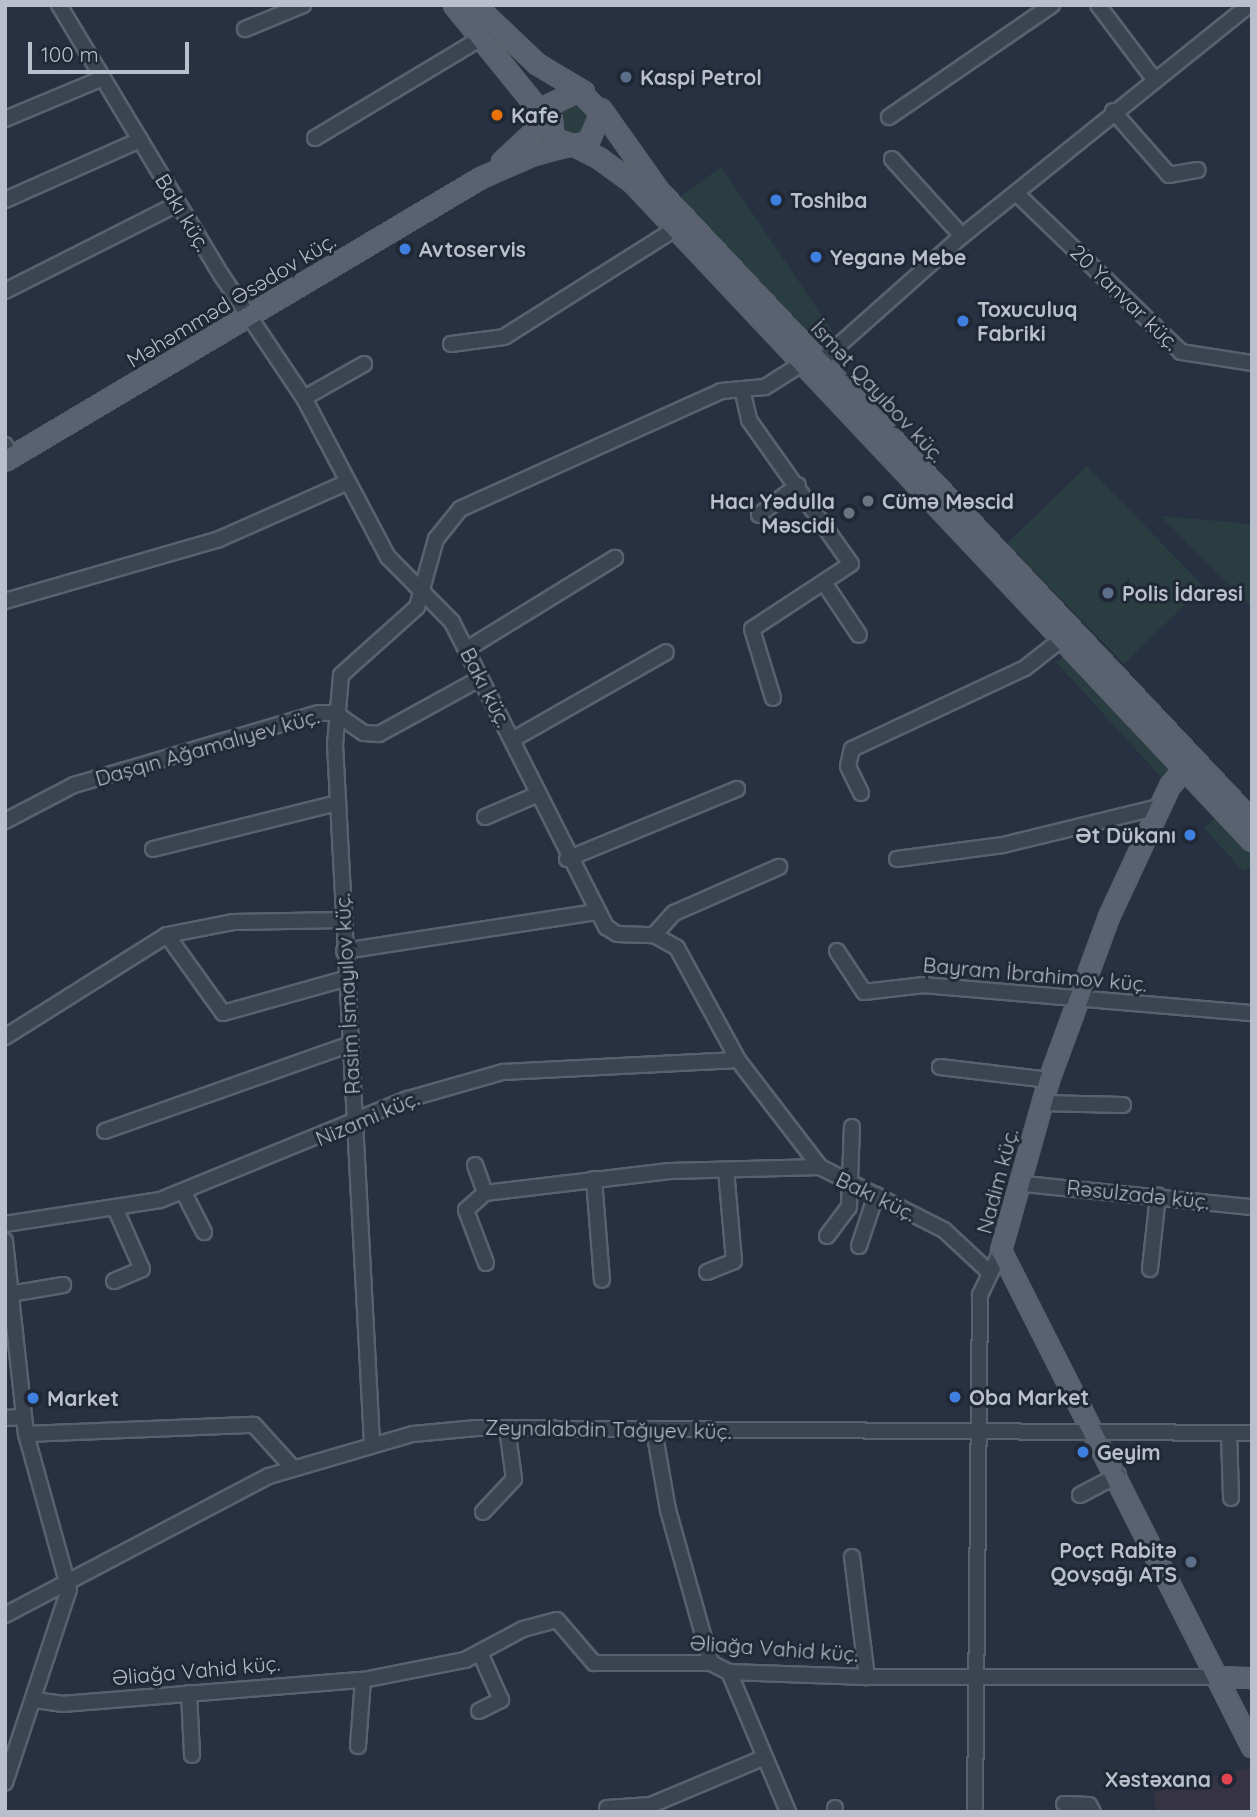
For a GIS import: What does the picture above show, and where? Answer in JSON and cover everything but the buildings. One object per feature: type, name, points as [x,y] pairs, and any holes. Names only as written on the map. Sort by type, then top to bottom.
[{"type":"main road","points":[[454,5],[483,37],[547,120],[553,135],[573,145]]},
{"type":"main road","name":"İsmət Qayıbov küç.","points":[[475,5],[537,64],[592,100],[659,191],[1062,639],[1188,763],[1252,821]]},
{"type":"main road","points":[[563,93],[592,100],[599,129],[573,145],[481,178],[547,120],[563,93]]},
{"type":"main road","name":"İsmət Qayıbov küç.","points":[[573,145],[632,183],[811,363],[1188,763],[1252,841]]},
{"type":"main road","name":"Məhəmməd Əsədov küç.","points":[[8,454],[481,178]]},
{"type":"main road","name":"Nadim küç.","points":[[1001,1251],[1024,1184],[1049,1080],[1078,999],[1159,807],[1188,763]]},
{"type":"main road","points":[[1001,1251],[1098,1433],[1252,1747]]},
{"type":"main road","name":"Əliağa Vahid küç.","points":[[1218,1677],[1252,1678]]},
{"type":"street","name":"Bakı küç.","points":[[59,5],[177,204],[304,398],[388,557],[426,590],[467,649],[567,859],[596,912],[617,934],[654,934],[677,948],[738,1060],[820,1167],[944,1230],[988,1271]]},
{"type":"street","points":[[245,29],[303,5]]},
{"type":"street","points":[[889,117],[1052,5]]},
{"type":"street","points":[[1098,5],[1154,79]]},
{"type":"street","points":[[811,363],[1114,111],[1249,5]]},
{"type":"street","points":[[315,138],[483,37]]},
{"type":"street","points":[[5,119],[103,78]]},
{"type":"street","points":[[1114,111],[1168,175],[1198,170]]},
{"type":"street","points":[[5,200],[140,140]]},
{"type":"street","points":[[892,159],[962,236]]},
{"type":"street","name":"20 Yanvar küç.","points":[[1016,193],[1181,352],[1252,363]]},
{"type":"street","points":[[5,291],[177,204]]},
{"type":"street","points":[[451,344],[504,337],[675,229]]},
{"type":"street","name":"İsmət Qayıbov küç.","points":[[335,713],[348,664],[402,623],[426,590],[436,539],[460,509],[635,426],[742,389],[765,387],[811,363]]},
{"type":"street","points":[[304,398],[364,364]]},
{"type":"street","points":[[742,389],[749,420],[849,556],[846,571],[752,629],[773,698]]},
{"type":"street","points":[[5,601],[217,540],[348,482]]},
{"type":"street","points":[[759,515],[798,485]]},
{"type":"street","points":[[467,649],[615,558]]},
{"type":"street","points":[[825,584],[859,635]]},
{"type":"street","points":[[861,793],[848,766],[852,749],[1025,668],[1062,639]]},
{"type":"street","points":[[512,740],[666,652]]},
{"type":"street","name":"Daşqın Ağamalıyev küç.","points":[[5,821],[74,785],[335,713],[364,733],[379,734],[481,678]]},
{"type":"street","name":"Rasim İsmayılov küç.","points":[[335,713],[348,1045],[372,1443]]},
{"type":"street","points":[[567,859],[737,789]]},
{"type":"street","points":[[485,817],[537,795]]},
{"type":"street","points":[[153,849],[338,803]]},
{"type":"street","points":[[897,859],[1003,845],[1159,807]]},
{"type":"street","points":[[654,934],[674,913],[779,867]]},
{"type":"street","points":[[344,951],[596,912]]},
{"type":"street","points":[[5,1037],[167,935],[233,922],[343,920]]},
{"type":"street","points":[[167,935],[223,1013],[345,979]]},
{"type":"street","name":"Bayram İbrahimov küç.","points":[[837,951],[864,992],[924,985],[1252,1013]]},
{"type":"street","points":[[105,1131],[348,1045]]},
{"type":"street","name":"Nizami küç.","points":[[5,1224],[116,1210],[184,1193],[354,1124],[408,1099],[503,1072],[738,1060]]},
{"type":"street","points":[[940,1067],[1049,1080]]},
{"type":"street","points":[[1042,1103],[1123,1105]]},
{"type":"street","points":[[827,1236],[849,1208],[853,1185],[852,1126]]},
{"type":"street","points":[[475,1165],[485,1193]]},
{"type":"street","points":[[486,1263],[466,1210],[485,1193],[594,1179],[820,1167]]},
{"type":"street","points":[[706,1272],[734,1261],[726,1170]]},
{"type":"street","points":[[594,1179],[602,1280]]},
{"type":"street","name":"Rəsulzadə küç.","points":[[1024,1184],[1252,1206]]},
{"type":"street","points":[[184,1193],[204,1232]]},
{"type":"street","points":[[859,1246],[876,1195]]},
{"type":"street","points":[[1150,1269],[1158,1195]]},
{"type":"street","points":[[114,1281],[142,1269],[116,1210]]},
{"type":"street","points":[[5,1241],[10,1294],[9,1331],[26,1434],[67,1580],[64,1616],[5,1783]]},
{"type":"street","name":"Nadim küç.","points":[[975,1812],[979,1675],[980,1295],[988,1271],[1001,1251]]},
{"type":"street","points":[[10,1294],[63,1285]]},
{"type":"street","points":[[5,1418],[24,1417]]},
{"type":"street","points":[[26,1434],[254,1425],[292,1468]]},
{"type":"street","points":[[483,1512],[514,1479],[507,1428]]},
{"type":"street","name":"Zeynalabdin Tağıyev küç.","points":[[5,1615],[67,1580],[292,1468],[372,1443],[507,1428],[1252,1433]]},
{"type":"street","points":[[654,1430],[668,1510],[711,1663]]},
{"type":"street","points":[[1229,1433],[1231,1498]]},
{"type":"street","points":[[1080,1495],[1118,1475]]},
{"type":"street","points":[[852,1557],[867,1677]]},
{"type":"street","name":"Əliağa Vahid küç.","points":[[35,1700],[62,1704],[363,1680],[480,1653],[523,1629],[557,1620],[594,1663],[711,1663],[729,1672],[867,1677],[1218,1677]]},
{"type":"street","points":[[479,1711],[500,1700],[480,1653]]},
{"type":"street","points":[[729,1672],[788,1812]]},
{"type":"street","points":[[358,1746],[363,1680]]},
{"type":"street","points":[[189,1693],[192,1755]]},
{"type":"street","points":[[607,1808],[651,1805],[763,1758]]},
{"type":"street","points":[[1064,1804],[1088,1805],[1093,1812]]},
{"type":"shaded area","name":"Xəstəxana","points":[[1252,1767],[1252,1812],[1156,1812],[1154,1792]]},
{"type":"green space","points":[[574,102],[585,107],[590,118],[585,129],[574,134],[563,129],[558,118],[563,107]]},
{"type":"green space","points":[[721,167],[833,332],[814,348],[676,200]]},
{"type":"green space","points":[[1087,466],[1204,587],[1124,664],[1007,543]]},
{"type":"green space","points":[[1161,516],[1252,524],[1252,608]]},
{"type":"green space","points":[[1066,654],[1171,766],[1162,778],[1056,662]]},
{"type":"green space","points":[[1219,815],[1252,850],[1252,867],[1243,871],[1204,828]]},
{"type":"place","name":"Kaspi Petrol","points":[[626,77]]},
{"type":"place","name":"Kafe","points":[[497,115]]},
{"type":"place","name":"Toshiba","points":[[776,200]]},
{"type":"place","name":"Avtoservis","points":[[405,249]]},
{"type":"place","name":"Yeganə Mebe","points":[[816,257]]},
{"type":"place","name":"Toxuculuq Fabriki","points":[[963,321]]},
{"type":"place","name":"Cümə Məscid","points":[[868,501]]},
{"type":"place","name":"Hacı Yədulla Məscidi","points":[[849,513]]},
{"type":"place","name":"Polis İdarəsi","points":[[1108,593]]},
{"type":"place","name":"Ət Dükanı","points":[[1190,835]]},
{"type":"place","name":"Oba Market","points":[[955,1397]]},
{"type":"place","name":"Market","points":[[33,1398]]},
{"type":"place","name":"Geyim","points":[[1083,1452]]},
{"type":"place","name":"Poçt Rabitə Qovşağı ATS","points":[[1191,1562]]},
{"type":"place","name":"Xəstəxana","points":[[1227,1779]]}]
